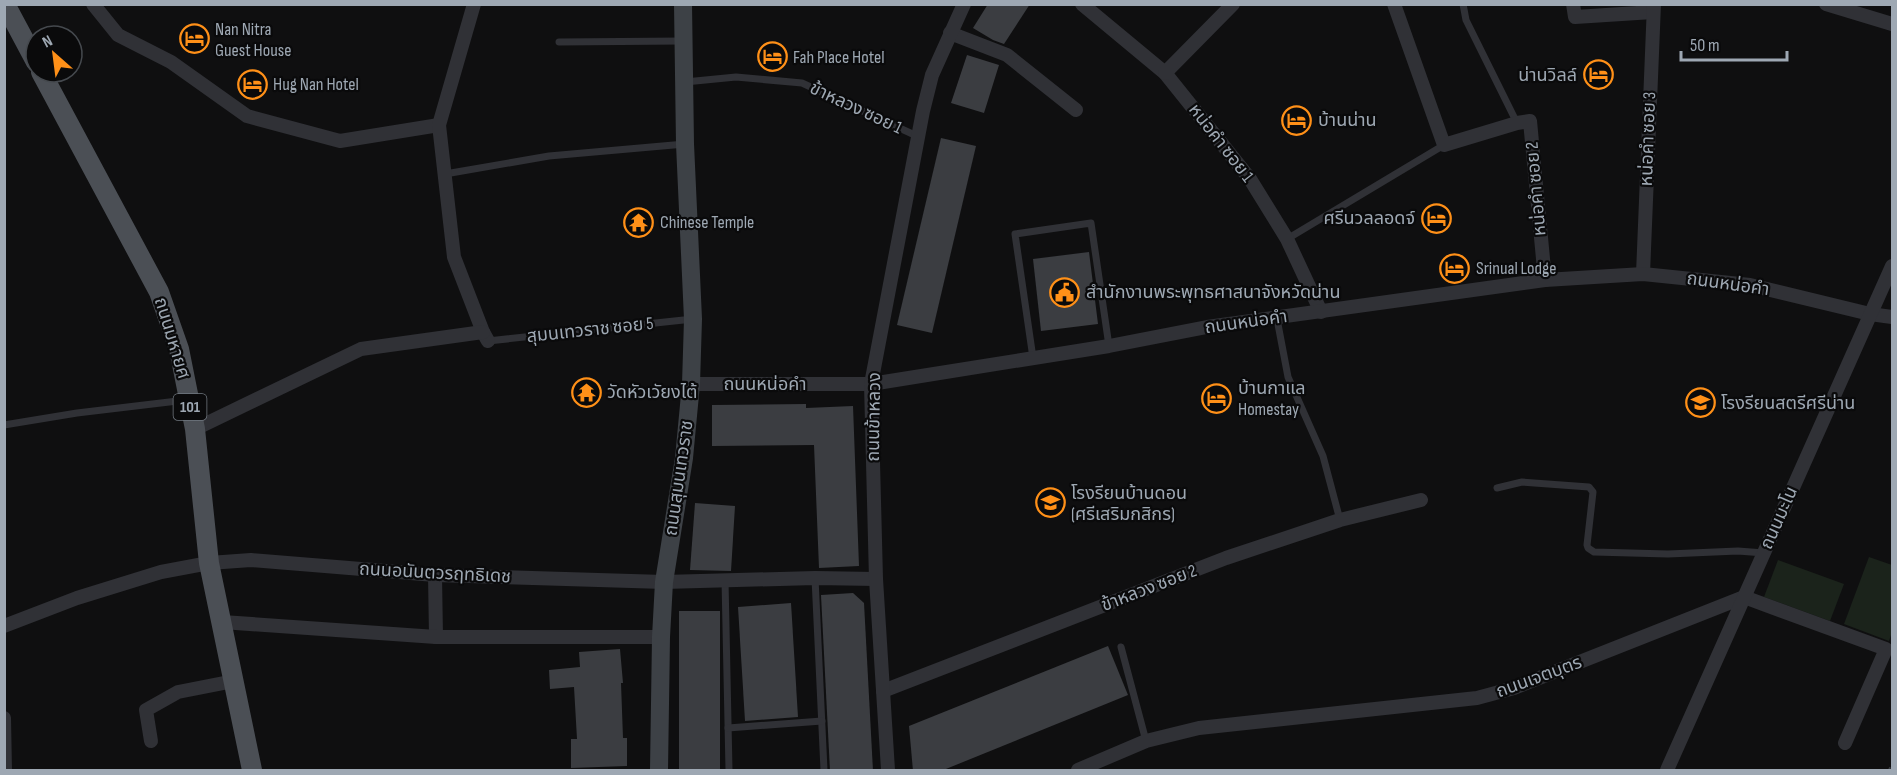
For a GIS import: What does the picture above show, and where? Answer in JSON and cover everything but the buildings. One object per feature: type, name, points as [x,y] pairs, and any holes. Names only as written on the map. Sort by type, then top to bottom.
[{"type":"main road","points":[[5,4],[24,40]]},
{"type":"main road","name":"ถนนมหายศ","points":[[47,84],[159,292],[179,348],[195,429],[209,563],[252,771]]},
{"type":"street","points":[[93,4],[118,35],[171,62],[247,116],[340,141],[439,125]]},
{"type":"street","points":[[195,429],[361,349],[485,337],[454,257],[439,125],[474,4]]},
{"type":"street","name":"ถนนสุมนเทวราช","points":[[659,771],[664,582],[684,458],[691,384],[693,320],[685,144],[683,4]]},
{"type":"street","name":"ถนนข้าหลวง","points":[[888,771],[876,579],[871,384],[932,75],[964,4]]},
{"type":"street","name":"หน่อคำ ซอย 1","points":[[1083,4],[1165,73],[1250,179],[1287,239],[1321,312]]},
{"type":"street","points":[[1165,73],[1233,4]]},
{"type":"street","points":[[1394,4],[1444,145]]},
{"type":"street","points":[[1573,4],[1575,17],[1653,8]]},
{"type":"street","points":[[1826,4],[1893,24]]},
{"type":"street","name":"หน่อคำ ซอย 3","points":[[1643,274],[1653,8]]},
{"type":"street","points":[[950,33],[1008,55],[1076,110]]},
{"type":"street","name":"หน่อคำ ซอย 2","points":[[1444,145],[1530,121],[1545,280]]},
{"type":"street","name":"ถนนมะโน","points":[[1667,771],[1893,266]]},
{"type":"street","name":"ถนนหน่อคำ","points":[[691,384],[871,384],[1109,346],[1207,327],[1545,280],[1643,274],[1750,285],[1870,314],[1893,316]]},
{"type":"street","name":"ข้าหลวง ซอย 2","points":[[883,691],[1226,558],[1340,520],[1421,500]]},
{"type":"street","name":"ถนนอนันตวรฤทธิเดช","points":[[4,626],[87,594],[161,572],[209,563],[251,560],[435,575],[664,582],[815,578],[876,579]]},
{"type":"street","points":[[435,575],[436,637]]},
{"type":"street","points":[[1744,597],[1886,649],[1845,743]]},
{"type":"street","name":"ถนนเจตบุตร","points":[[1078,771],[1146,741],[1199,728],[1477,698],[1514,688],[1744,597]]},
{"type":"street","points":[[222,622],[436,637],[661,637]]},
{"type":"street","points":[[151,741],[146,710],[178,692],[234,681]]},
{"type":"street","points":[[4,718],[5,771]]},
{"type":"lane","points":[[1463,4],[1466,20],[1517,123]]},
{"type":"lane","points":[[559,42],[683,41]]},
{"type":"lane","name":"ข้าหลวง ซอย 1","points":[[684,82],[736,77],[802,83],[919,137]]},
{"type":"lane","points":[[445,174],[549,156],[685,144]]},
{"type":"lane","points":[[1287,239],[1444,145]]},
{"type":"lane","points":[[1033,358],[1015,234],[1091,223],[1109,346]]},
{"type":"lane","points":[[1277,319],[1288,377],[1323,456],[1340,520]]},
{"type":"lane","name":"สุมนเทวราช ซอย 5","points":[[485,337],[693,320]]},
{"type":"lane","points":[[4,425],[77,413],[189,400]]},
{"type":"lane","points":[[1497,488],[1522,482],[1588,487],[1593,492],[1587,545],[1594,552],[1668,554],[1738,551],[1764,553]]},
{"type":"lane","points":[[815,578],[824,771]]},
{"type":"lane","points":[[724,580],[729,771]]},
{"type":"lane","points":[[1121,647],[1146,741]]},
{"type":"lane","points":[[728,728],[822,721]]},
{"type":"path","points":[[1889,771],[1893,763]]},
{"type":"shaded area","points":[[1869,557],[1892,565],[1892,632],[1889,641],[1844,624]]},
{"type":"shaded area","points":[[1778,560],[1844,584],[1830,621],[1764,597]]},
{"type":"place","name":"Nan Nitra Guest House","points":[[194,39]]},
{"type":"place","name":"Fah Place Hotel","points":[[772,57]]},
{"type":"place","name":"น่านวิลล์","points":[[1598,75]]},
{"type":"place","name":"Hug Nan Hotel","points":[[252,84]]},
{"type":"place","name":"บ้านน่าน","points":[[1297,120]]},
{"type":"place","name":"ศรีนวลลอดจ์","points":[[1436,218]]},
{"type":"place","name":"Chinese Temple","points":[[639,222]]},
{"type":"place","name":"Srinual Lodge","points":[[1455,268]]},
{"type":"place","name":"สำนักงานพระพุทธศาสนาจังหวัดน่าน","points":[[1065,292]]},
{"type":"place","name":"วัดหัวเวัยงไต้","points":[[586,392]]},
{"type":"place","name":"บ้านกาแล Homestay","points":[[1217,398]]},
{"type":"place","name":"โรงรียนสตรีศรีน่าน","points":[[1700,403]]},
{"type":"place","name":"โรงรียนบ้านดอน (ศรีเสริมกสิกร)","points":[[1050,503]]}]
